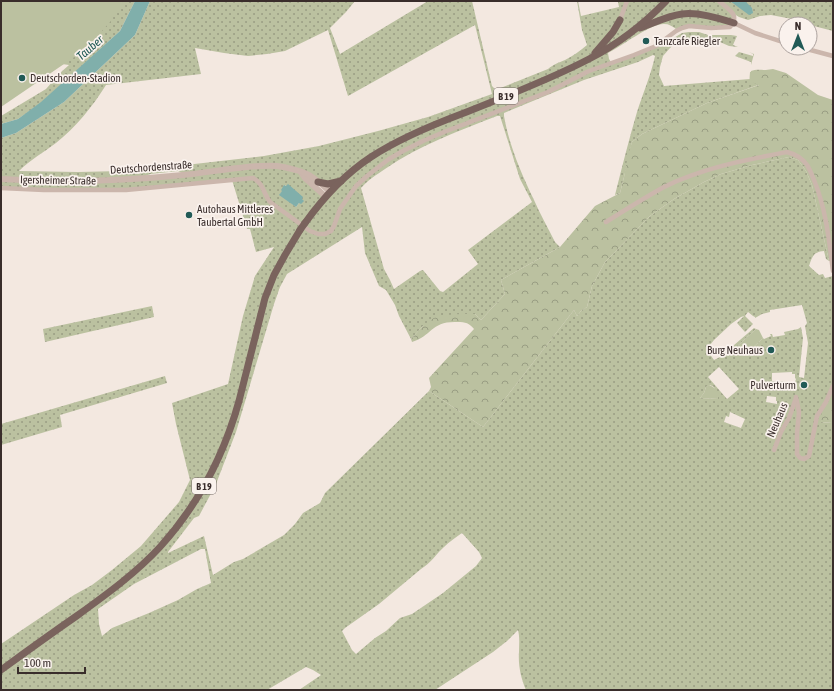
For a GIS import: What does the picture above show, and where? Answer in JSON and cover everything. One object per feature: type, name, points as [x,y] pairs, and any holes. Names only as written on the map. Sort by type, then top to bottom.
[{"type":"main road","name":"B 19","points":[[1,670],[129,576],[159,547],[191,508],[214,468],[235,415],[265,298],[274,275],[305,222],[341,181],[371,157],[406,137],[434,124],[545,80],[590,59],[609,48],[634,30],[666,1]]},
{"type":"main road","points":[[634,30],[664,18],[683,14],[694,14],[718,18],[734,23]]},
{"type":"main road","points":[[590,59],[613,32],[620,20]]},
{"type":"main road","points":[[318,182],[328,184],[341,181]]},
{"type":"street","points":[[620,20],[627,1]]},
{"type":"street","points":[[719,1],[733,14],[735,18],[734,23],[755,33],[778,40]]},
{"type":"street","name":"Igersheimer Straße","points":[[1,188],[44,190],[126,190],[253,178],[263,187],[270,202],[310,231],[318,234],[325,234],[331,231],[340,209],[356,186],[367,176],[403,151],[444,132],[548,92],[589,71],[656,46],[682,28],[689,26],[727,28],[734,23]]},
{"type":"street","points":[[818,52],[833,56]]},
{"type":"street","points":[[606,222],[664,187],[708,169],[787,152],[792,153],[798,156],[808,167],[823,207],[833,271]]},
{"type":"street","name":"Deutschordenstraße","points":[[1,179],[103,181],[184,175],[262,166],[278,166],[308,174],[318,182],[328,195]]},
{"type":"street","points":[[301,172],[304,178],[328,195]]},
{"type":"street","name":"Neuhaus","points":[[774,450],[781,432],[789,418],[796,397],[798,412],[797,454],[800,458],[804,459],[809,456],[817,416],[826,402],[833,386]]},
{"type":"green space","name":"Deutschorden-Stadion","points":[[1,1],[124,1],[110,22],[86,49],[1,107]]},
{"type":"green space","points":[[86,1],[135,1],[120,31],[42,102],[18,119],[1,124],[1,116],[46,89],[69,65],[48,62],[1,27]]},
{"type":"green space","points":[[150,1],[355,1],[330,28],[340,54],[428,1],[472,1],[492,86],[495,89],[498,89],[548,69],[571,57],[587,45],[582,30],[577,1],[581,16],[619,7],[618,2],[621,1],[833,1],[833,31],[818,27],[818,16],[771,15],[760,16],[748,20],[734,14],[730,27],[696,26],[676,29],[667,24],[658,25],[644,31],[608,53],[611,62],[656,46],[673,33],[667,42],[682,33],[689,32],[699,32],[708,35],[731,35],[737,36],[733,45],[738,47],[729,46],[720,42],[695,39],[677,43],[670,48],[663,56],[660,67],[659,75],[664,86],[750,79],[751,71],[755,70],[787,75],[707,103],[642,134],[632,142],[620,193],[615,195],[634,122],[655,56],[653,55],[638,62],[584,80],[504,113],[509,138],[520,169],[544,221],[555,242],[560,247],[501,280],[505,294],[481,320],[475,314],[423,326],[411,339],[386,290],[379,286],[365,253],[362,227],[287,274],[280,287],[274,304],[236,432],[216,484],[199,516],[194,518],[168,553],[204,536],[213,575],[284,535],[303,513],[320,503],[325,493],[429,391],[483,427],[574,310],[577,316],[587,307],[592,286],[605,262],[650,216],[674,199],[721,174],[752,165],[789,157],[798,160],[806,171],[812,185],[829,261],[826,259],[824,251],[817,252],[811,260],[809,266],[819,275],[823,274],[825,278],[833,276],[833,386],[821,422],[831,423],[833,421],[833,690],[526,690],[519,667],[518,630],[493,652],[435,690],[299,690],[321,675],[306,667],[267,690],[1,690],[1,644],[74,595],[92,585],[112,570],[141,546],[179,502],[190,480],[172,403],[228,384],[243,316],[255,276],[274,247],[256,252],[250,229],[247,229],[232,180],[126,190],[1,188],[1,138],[16,133],[64,102],[135,35]],"holes":[[[475,25],[492,94],[428,117],[319,146],[264,156],[122,171],[19,171],[56,143],[70,130],[96,101],[106,85],[201,74],[195,48],[248,56],[267,54],[285,51],[328,30],[348,96]],[[500,116],[520,179],[532,202],[468,250],[478,264],[443,292],[440,291],[423,270],[394,289],[384,269],[361,188],[366,182],[398,160],[454,133]],[[178,171],[186,175],[142,178],[150,174]],[[308,174],[331,184],[340,182],[326,197]],[[285,185],[299,203],[296,207],[280,194]],[[802,305],[807,323],[805,326],[808,343],[804,378],[799,377],[803,338],[801,327],[784,332],[785,335],[773,337],[772,334],[770,334],[771,336],[764,339],[763,338],[744,356],[733,350],[756,329],[754,328],[720,357],[714,360],[709,353],[710,345],[714,340],[741,317],[744,316],[737,323],[745,332],[753,324],[745,316],[748,312],[755,318],[770,312],[770,310]],[[719,367],[739,389],[727,399],[708,377]],[[792,372],[792,374],[795,374],[796,379],[794,384],[792,382],[772,381],[772,373]],[[710,385],[714,387],[718,399],[700,398],[706,387]],[[767,396],[776,397],[777,404],[766,402]],[[730,412],[745,419],[741,428],[724,422],[726,416],[729,417]],[[462,533],[479,552],[482,558],[476,566],[443,593],[412,614],[400,618],[356,654],[352,650],[342,631],[379,604],[425,567],[446,545]],[[201,549],[205,549],[211,583],[178,600],[112,628],[102,636],[99,624],[98,609],[134,584]]]},
{"type":"green space","points":[[739,52],[753,56],[753,54],[749,52],[754,54],[751,65],[751,62],[735,56]]},
{"type":"green space","points":[[773,69],[786,73],[818,95],[833,100],[833,271],[832,261],[829,261],[812,185],[806,171],[798,160],[789,157],[752,165],[721,174],[674,199],[650,216],[605,262],[592,286],[587,307],[577,316],[574,310],[483,427],[429,391],[431,387],[429,378],[474,329],[469,324],[448,322],[437,326],[424,336],[412,342],[411,339],[425,325],[434,318],[448,315],[475,314],[481,320],[505,294],[501,280],[560,247],[595,206],[620,193],[632,142],[642,134],[707,103],[759,85],[750,82],[750,72]]},
{"type":"green space","points":[[152,306],[154,317],[45,342],[43,329]]},
{"type":"green space","points":[[756,329],[759,330],[763,338],[741,360],[733,350]]},
{"type":"green space","points":[[165,376],[167,383],[60,415],[62,427],[1,445],[1,424]]},
{"type":"green space","points":[[709,385],[714,387],[716,390],[718,399],[700,398],[706,387]]},
{"type":"green space","points":[[833,386],[833,421],[832,423],[821,422],[822,408]]},
{"type":"water","points":[[135,1],[150,1],[135,35],[64,102],[16,133],[1,138],[1,124],[18,119],[41,102],[120,31]]},
{"type":"water","points":[[730,1],[745,1],[752,8],[753,13],[749,15]]},
{"type":"water","points":[[288,184],[303,197],[302,199],[304,201],[301,204],[299,203],[296,207],[279,195],[284,185],[286,186]]},
{"type":"place","name":"Tanzcafe Riegler","points":[[646,41]]},
{"type":"place","name":"Deutschorden-Stadion","points":[[22,78]]},
{"type":"place","name":"Autohaus Mittleres Taubertal GmbH","points":[[189,215]]},
{"type":"place","name":"Burg Neuhaus","points":[[771,350]]},
{"type":"place","name":"Pulverturm","points":[[804,385]]},
{"type":"water label","name":"Tauber","points":[[90,48]]}]
